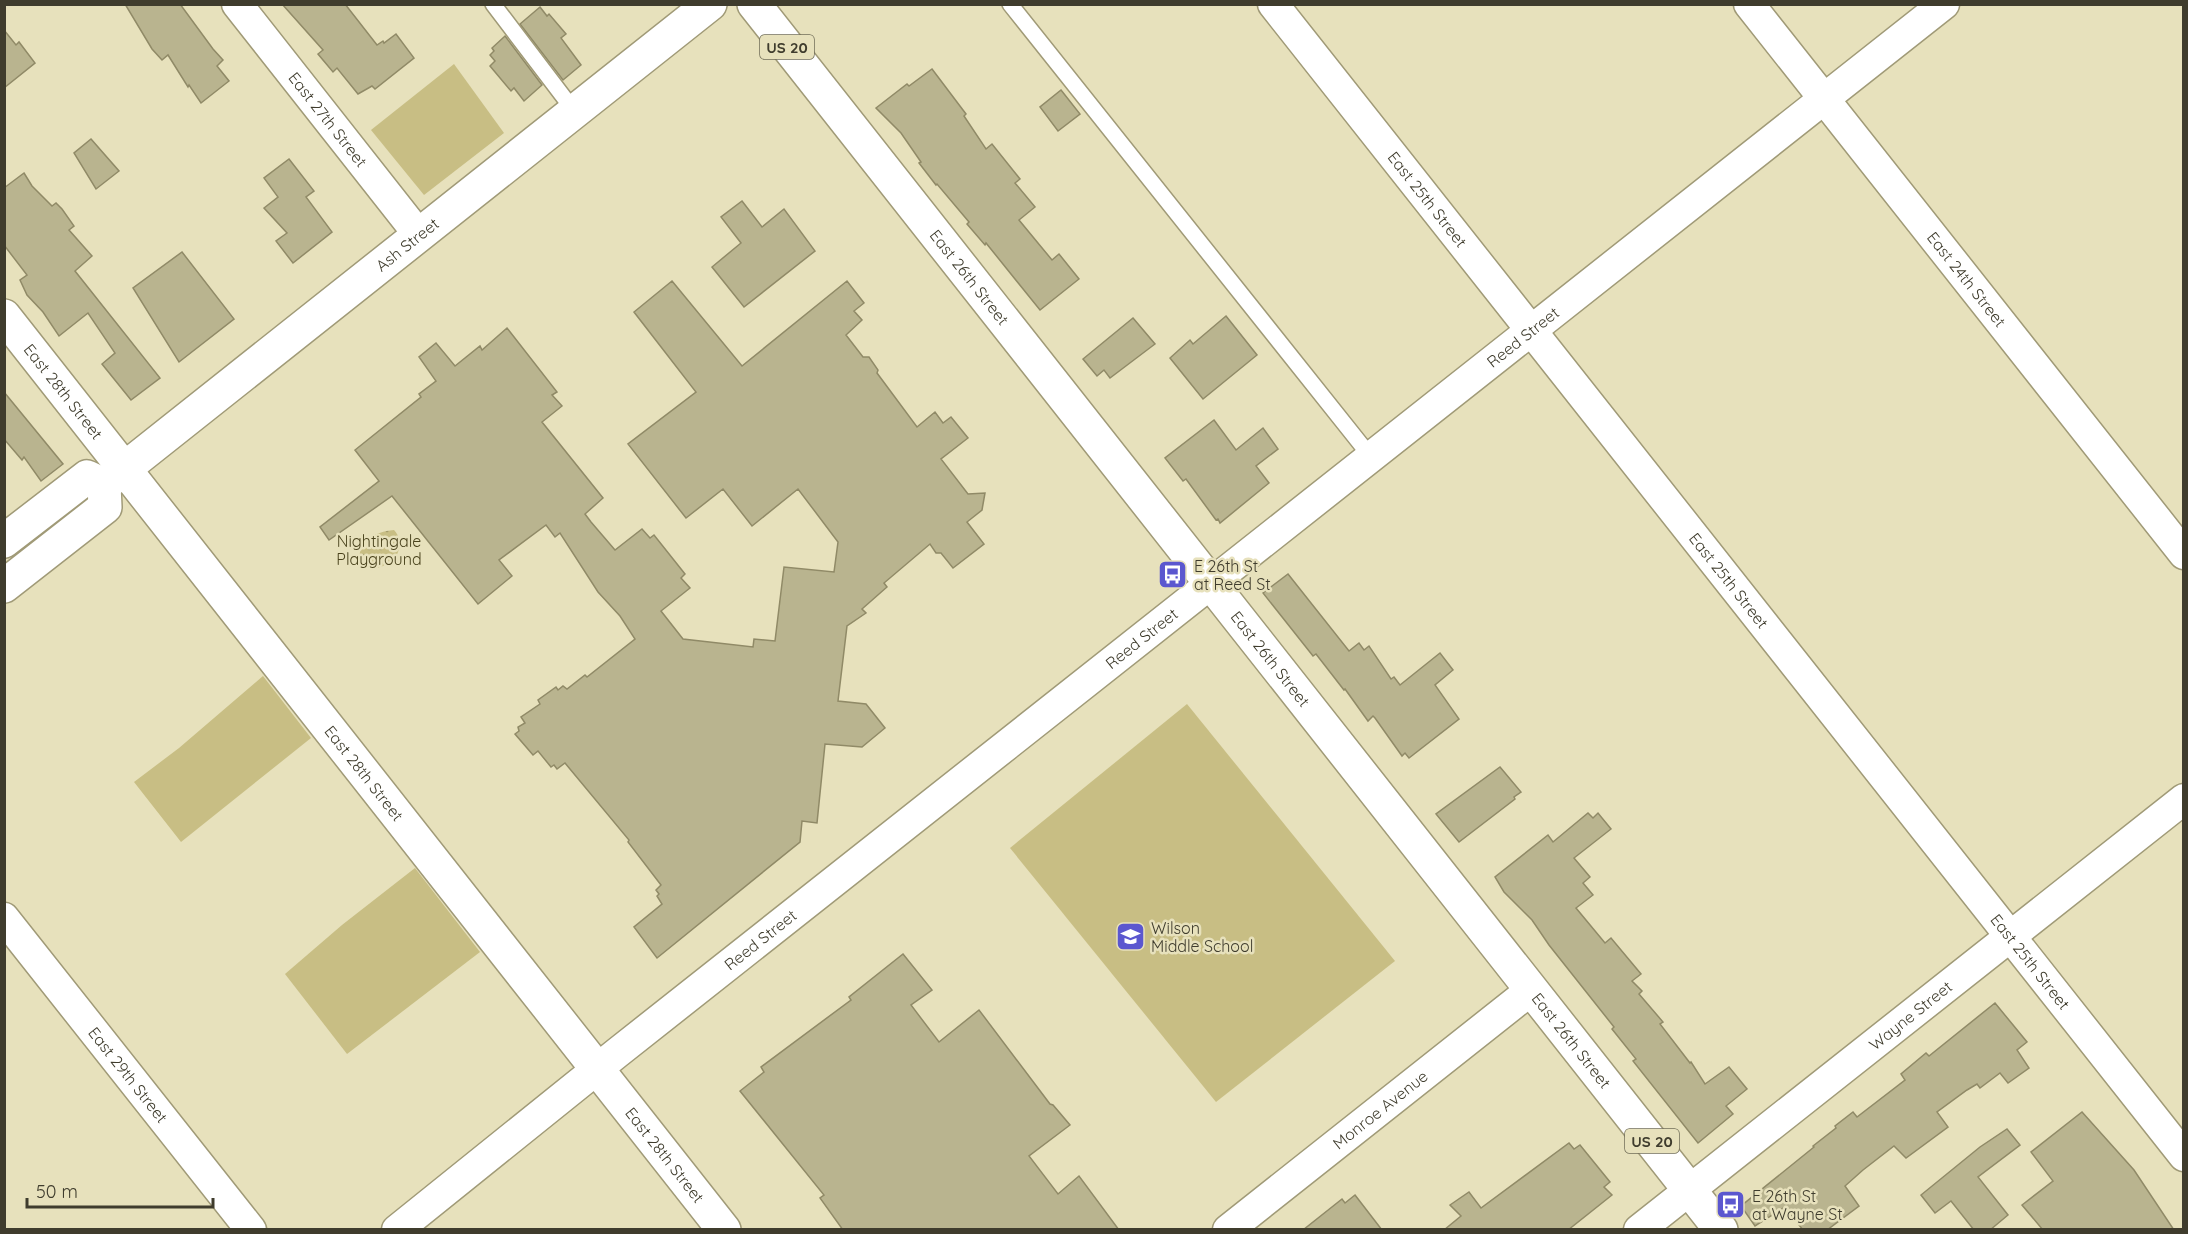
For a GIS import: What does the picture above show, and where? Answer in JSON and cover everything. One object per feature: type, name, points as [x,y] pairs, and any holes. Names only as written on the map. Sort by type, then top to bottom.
[{"type":"street","name":"East 27th Street","points":[[237,4],[419,235]]},
{"type":"street","name":"Ash Street","points":[[114,477],[710,4]]},
{"type":"street","name":"East 26th Street","points":[[754,4],[1721,1230]]},
{"type":"street","name":"East 25th Street","points":[[1273,4],[2184,1156]]},
{"type":"street","name":"East 24th Street","points":[[1749,4],[2184,554]]},
{"type":"street","name":"Reed Street","points":[[397,1230],[597,1069],[1944,4]]},
{"type":"street","name":"East 28th Street","points":[[4,316],[114,477],[597,1069],[724,1230]]},
{"type":"street","points":[[4,541],[87,477],[114,477],[105,507],[4,586]]},
{"type":"street","name":"Wayne Street","points":[[1639,1230],[2184,799]]},
{"type":"street","name":"East 29th Street","points":[[4,918],[251,1230]]},
{"type":"street","name":"Monroe Avenue","points":[[1228,1230],[1531,990]]},
{"type":"lane","points":[[493,4],[575,112]]},
{"type":"lane","points":[[1010,4],[1371,457]]},
{"type":"green space","points":[[454,64],[504,133],[424,195],[371,130]]},
{"type":"green space","name":"Nightingale Playground","points":[[394,530],[400,543],[396,556],[385,565],[375,568],[367,567],[360,555],[362,547],[368,539],[378,533]]},
{"type":"green space","points":[[263,676],[311,738],[181,842],[134,782],[179,748]]},
{"type":"green space","points":[[1187,704],[1395,961],[1216,1102],[1010,848]]},
{"type":"green space","points":[[415,868],[480,952],[347,1054],[285,974],[342,925]]},
{"type":"building","points":[[125,4],[180,4],[223,60],[217,66],[229,81],[201,103],[168,55],[162,60],[152,49]]},
{"type":"building","points":[[282,4],[345,4],[377,45],[396,34],[414,58],[375,89],[372,86],[358,94],[337,68],[333,72],[318,54],[323,50]]},
{"type":"building","points":[[540,7],[566,34],[561,38],[581,65],[563,80],[520,24]]},
{"type":"building","points":[[4,30],[16,45],[19,42],[35,63],[4,88]]},
{"type":"building","points":[[505,36],[542,85],[524,101],[514,88],[511,91],[490,66],[495,61],[490,55],[494,51],[492,48]]},
{"type":"building","points":[[932,69],[966,114],[964,116],[986,149],[992,144],[1020,179],[1015,183],[1035,207],[1019,220],[1052,260],[1059,254],[1079,279],[1040,310],[936,185],[919,163],[921,162],[901,133],[876,108],[907,84],[909,86]]},
{"type":"building","points":[[1061,90],[1080,114],[1058,131],[1040,107]]},
{"type":"building","points":[[91,139],[119,171],[96,189],[74,153]]},
{"type":"building","points":[[289,159],[314,191],[306,197],[332,232],[293,263],[276,241],[287,233],[264,208],[278,197],[264,178]]},
{"type":"building","points":[[24,173],[32,186],[52,206],[56,203],[74,226],[69,230],[92,256],[75,271],[160,378],[131,400],[102,364],[115,353],[88,313],[59,336],[43,312],[27,295],[20,280],[27,275],[4,245],[4,188]]},
{"type":"building","points":[[742,201],[762,227],[784,209],[815,251],[744,307],[712,267],[741,243],[721,217]]},
{"type":"building","points":[[182,252],[234,319],[179,362],[133,288]]},
{"type":"building","points":[[672,281],[742,366],[847,281],[864,303],[854,311],[862,320],[846,335],[863,357],[869,357],[878,370],[877,373],[917,427],[935,412],[943,423],[951,417],[968,438],[941,459],[968,494],[985,493],[982,510],[967,522],[984,544],[953,568],[941,553],[936,553],[930,544],[884,583],[887,587],[862,609],[866,613],[847,626],[838,701],[866,704],[885,728],[862,747],[825,744],[817,823],[802,821],[800,842],[657,958],[634,927],[662,904],[656,890],[661,885],[628,842],[629,840],[565,763],[557,769],[554,765],[551,767],[538,751],[533,755],[515,734],[519,731],[518,727],[525,723],[521,717],[540,704],[538,700],[556,687],[558,690],[563,686],[567,689],[585,675],[587,677],[635,639],[620,616],[598,592],[560,533],[555,537],[546,525],[499,560],[512,576],[478,604],[392,496],[329,540],[320,527],[379,481],[355,450],[421,397],[419,394],[436,381],[419,357],[436,343],[455,366],[480,346],[482,350],[507,328],[557,392],[552,395],[562,406],[542,422],[603,498],[585,514],[615,550],[642,529],[650,538],[654,535],[685,574],[681,578],[690,588],[661,611],[683,639],[753,647],[754,639],[775,641],[784,567],[834,572],[838,542],[798,489],[752,526],[723,489],[686,518],[628,444],[696,392],[634,312]]},
{"type":"building","points":[[1226,316],[1257,355],[1203,399],[1170,358],[1190,340],[1193,344]]},
{"type":"building","points":[[1133,318],[1155,344],[1110,378],[1104,370],[1097,376],[1083,359]]},
{"type":"building","points":[[4,392],[63,464],[41,481],[24,457],[22,460],[4,439]]},
{"type":"building","points":[[1214,420],[1236,450],[1263,428],[1278,449],[1256,466],[1269,483],[1220,523],[1186,479],[1183,481],[1165,458]]},
{"type":"building","points":[[1288,574],[1349,651],[1359,643],[1364,650],[1369,646],[1391,679],[1394,677],[1400,685],[1440,653],[1453,670],[1435,685],[1459,719],[1409,758],[1405,753],[1402,756],[1375,718],[1373,716],[1368,721],[1345,689],[1316,654],[1313,656],[1263,593]]},
{"type":"building","points":[[1500,767],[1521,792],[1459,842],[1436,814]]},
{"type":"building","points":[[1588,813],[1593,818],[1598,813],[1611,829],[1574,858],[1590,877],[1583,883],[1593,895],[1576,908],[1605,943],[1611,938],[1641,974],[1632,981],[1642,991],[1639,994],[1663,1022],[1660,1024],[1691,1062],[1705,1084],[1729,1067],[1747,1089],[1726,1106],[1733,1114],[1698,1143],[1633,1061],[1636,1059],[1612,1029],[1614,1027],[1532,920],[1504,892],[1495,877],[1548,835],[1553,842]]},
{"type":"building","points":[[903,954],[932,990],[911,1005],[939,1042],[979,1010],[1050,1104],[1070,1125],[1029,1156],[1058,1194],[1079,1176],[1119,1230],[843,1230],[820,1198],[824,1195],[740,1091],[764,1072],[761,1067],[851,1000],[849,997]]},
{"type":"building","points":[[1995,1003],[2027,1042],[2017,1050],[2029,1068],[2008,1083],[2000,1073],[1980,1088],[1977,1084],[1967,1090],[1937,1112],[1948,1127],[1906,1158],[1894,1146],[1863,1170],[1845,1186],[1859,1206],[1827,1230],[1803,1230],[1785,1207],[1755,1226],[1741,1206],[1853,1112],[1857,1117],[1905,1080],[1901,1074],[1926,1053],[1929,1056]]},
{"type":"building","points":[[2082,1112],[2134,1170],[2174,1230],[2043,1230],[2022,1205],[2053,1181],[2031,1152]]},
{"type":"building","points":[[2007,1129],[2020,1145],[1978,1177],[2008,1215],[1990,1230],[1974,1230],[1951,1201],[1935,1213],[1921,1195],[1980,1147]]},
{"type":"building","points":[[1569,1143],[1574,1149],[1580,1145],[1610,1182],[1604,1187],[1612,1195],[1568,1230],[1444,1230],[1461,1216],[1450,1205],[1469,1192],[1481,1208]]},
{"type":"building","points":[[1355,1195],[1382,1230],[1303,1230],[1342,1199],[1345,1203]]},
{"type":"place","name":"E 26th St at Reed St","points":[[1173,575]]},
{"type":"place","name":"Wilson Middle School","points":[[1130,937]]},
{"type":"place","name":"E 26th St at Wayne St","points":[[1731,1205]]}]
